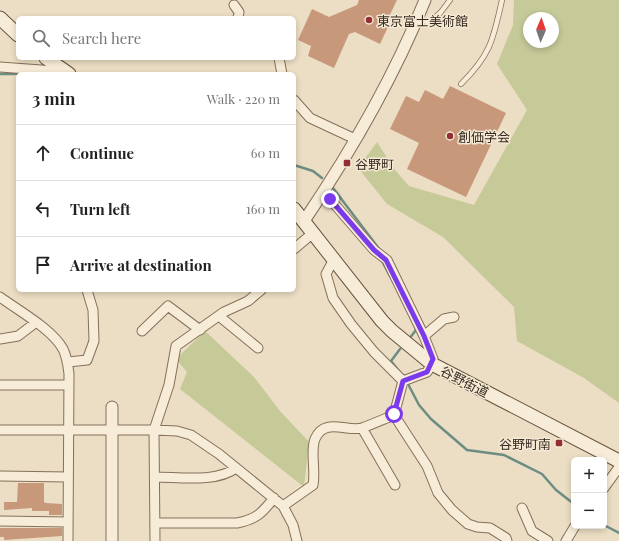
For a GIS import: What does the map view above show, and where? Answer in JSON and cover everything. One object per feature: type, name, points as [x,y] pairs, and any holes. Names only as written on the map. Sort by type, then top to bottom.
[{"type":"main road","points":[[0,18],[16,34]]},
{"type":"main road","points":[[49,60],[64,71]]},
{"type":"main road","name":"谷野街道","points":[[296,211],[392,331],[432,364],[619,461]]},
{"type":"street","points":[[304,221],[324,192],[355,139],[418,18],[425,0]]},
{"type":"street","points":[[234,6],[239,12],[238,16]]},
{"type":"street","points":[[279,60],[282,72]]},
{"type":"street","points":[[0,67],[33,72],[64,71]]},
{"type":"street","points":[[296,102],[310,118],[355,139]]},
{"type":"street","points":[[324,192],[374,250],[384,257],[424,336],[433,359],[432,364],[427,372],[403,381]]},
{"type":"street","points":[[296,247],[313,233]]},
{"type":"street","points":[[334,260],[326,274],[333,298],[374,352],[403,381]]},
{"type":"street","points":[[68,362],[87,360],[94,341],[93,310],[88,292]]},
{"type":"street","points":[[155,541],[154,430],[170,384],[176,346],[219,316],[248,301],[259,292]]},
{"type":"street","points":[[0,297],[35,323],[60,345],[68,362],[68,541]]},
{"type":"street","points":[[142,331],[168,306],[200,330]]},
{"type":"street","points":[[219,316],[258,348]]},
{"type":"street","points":[[424,336],[444,319],[454,317]]},
{"type":"street","points":[[0,338],[18,336],[35,323]]},
{"type":"street","points":[[403,381],[394,414],[427,466],[438,493],[452,510],[468,524],[477,527],[490,528],[506,538],[507,541]]},
{"type":"street","points":[[0,384],[68,385]]},
{"type":"street","points":[[112,407],[112,541]]},
{"type":"street","points":[[283,506],[313,485],[315,475],[315,439],[322,430],[330,426],[362,428],[394,414]]},
{"type":"street","points":[[362,428],[395,484]]},
{"type":"street","points":[[0,430],[154,430],[177,431],[192,435],[203,441],[283,506],[293,525],[298,541]]},
{"type":"street","points":[[607,484],[619,467]]},
{"type":"street","points":[[155,476],[214,477],[228,474],[236,468]]},
{"type":"street","points":[[0,476],[68,477]]},
{"type":"street","points":[[155,523],[237,523],[250,520],[260,515],[274,498]]},
{"type":"street","points":[[522,508],[532,531],[548,541]]},
{"type":"street","points":[[0,522],[68,522]]},
{"type":"street","points":[[566,541],[573,529]]},
{"type":"lane","points":[[418,18],[429,23],[441,12],[450,0]]},
{"type":"lane","points":[[461,84],[476,71],[487,54],[494,35],[502,0]]},
{"type":"green space","points":[[514,0],[619,0],[619,403],[584,378],[517,341],[514,307],[443,237],[387,204],[358,168],[377,142],[395,170],[409,186],[474,205],[527,110],[497,64],[513,25]]},
{"type":"green space","points":[[205,331],[254,377],[280,411],[309,442],[304,487],[180,389],[187,372],[176,359]]},
{"type":"building","points":[[359,0],[397,0],[385,25],[388,27],[380,44],[355,32],[349,34],[334,68],[308,56],[311,46],[298,40],[312,9],[329,17],[357,5]]},
{"type":"building","name":"創価学会","points":[[450,86],[506,113],[466,197],[407,169],[419,143],[390,129],[406,96],[419,102],[425,90],[443,99]]},
{"type":"building","points":[[18,483],[44,483],[44,502],[62,504],[62,515],[49,515],[49,511],[32,511],[32,508],[4,510],[4,502],[17,502]]},
{"type":"building","points":[[0,528],[62,528],[62,536],[4,540],[4,537],[0,537]]},
{"type":"waterway","points":[[0,74],[16,74]]},
{"type":"waterway","points":[[296,166],[313,171],[322,178]]},
{"type":"waterway","points":[[333,188],[380,250]]},
{"type":"waterway","points":[[382,261],[390,276]]},
{"type":"waterway","points":[[409,339],[416,330],[415,327]]},
{"type":"waterway","points":[[399,371],[391,361],[400,349]]},
{"type":"waterway","points":[[408,384],[419,405],[431,419],[467,450],[504,455],[542,474],[556,490],[571,502]]},
{"type":"waterway","points":[[607,527],[619,533]]},
{"type":"place","name":"東京富士美術館","points":[[369,20]]},
{"type":"place","name":"創価学会","points":[[450,136]]},
{"type":"place","name":"谷野町","points":[[347,163]]},
{"type":"place","name":"谷野町南","points":[[559,443]]},
{"type":"route","points":[[330,199],[374,250],[386,260],[424,336],[433,359],[427,372],[403,381],[400,390],[399,402],[394,414]]}]
